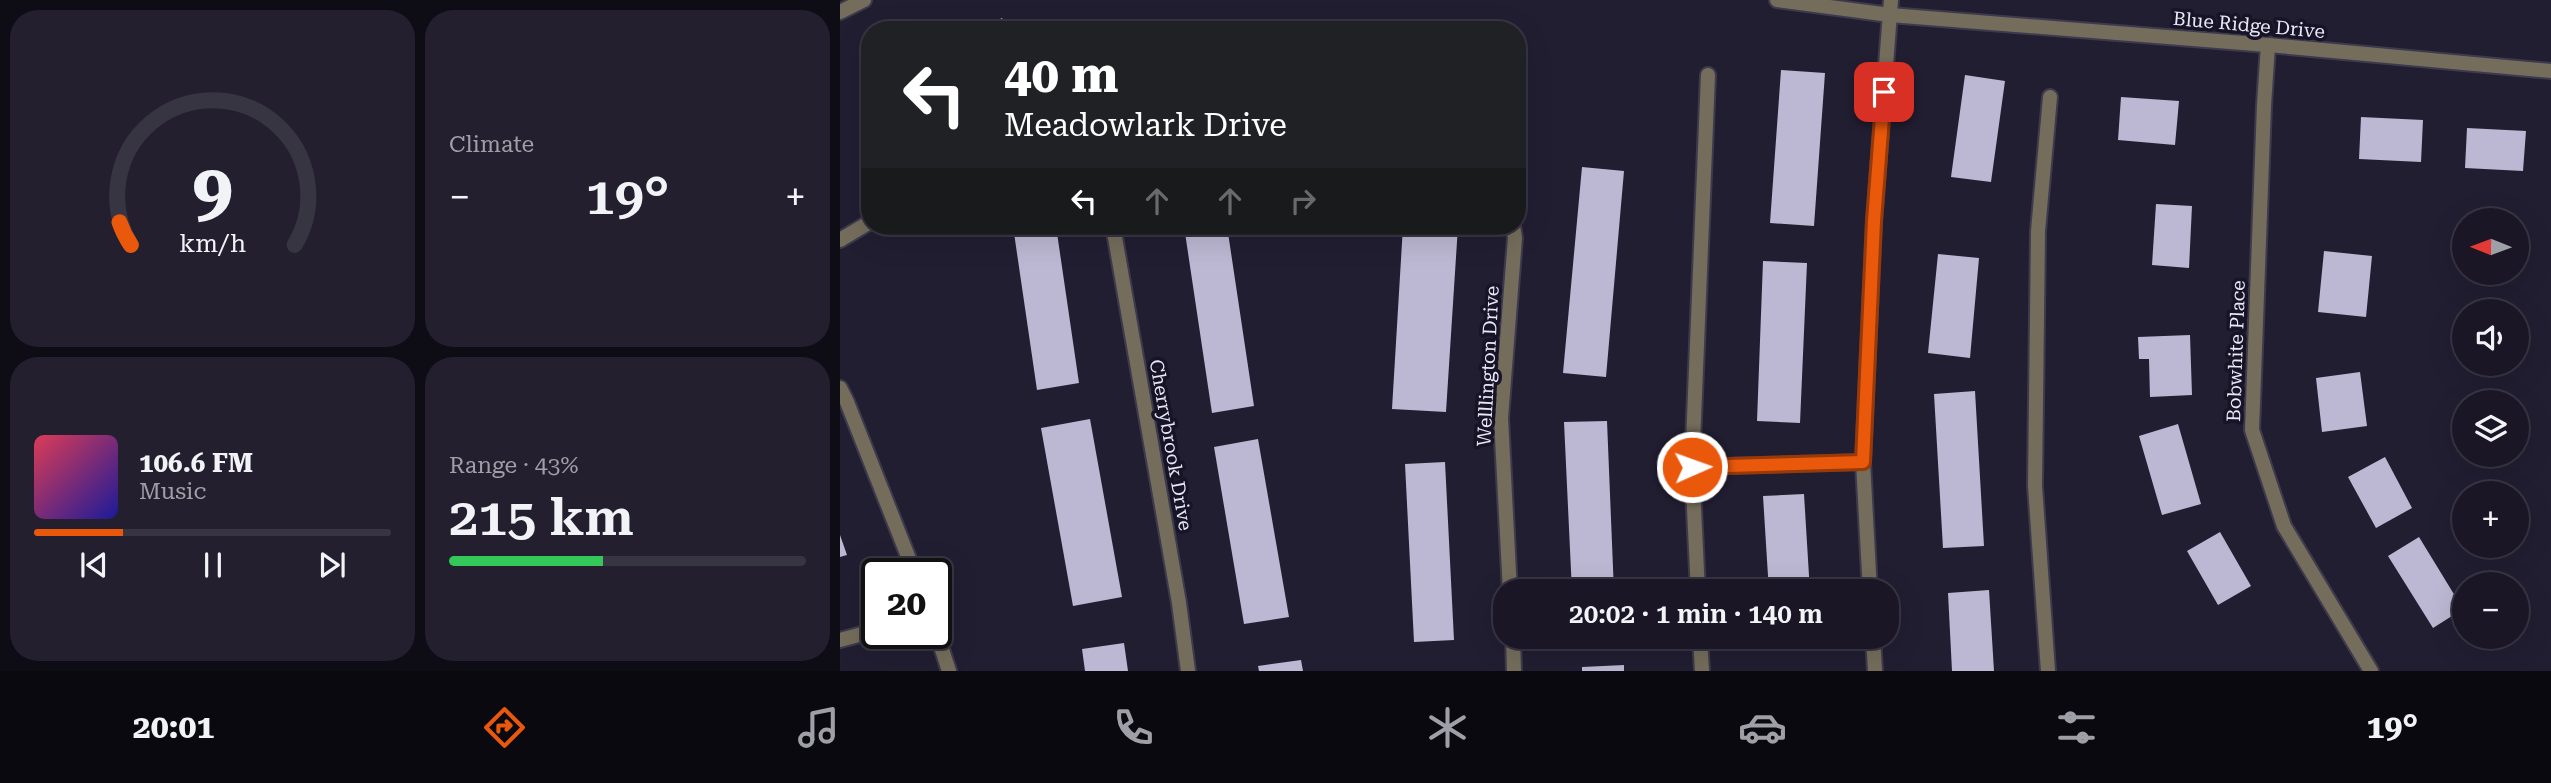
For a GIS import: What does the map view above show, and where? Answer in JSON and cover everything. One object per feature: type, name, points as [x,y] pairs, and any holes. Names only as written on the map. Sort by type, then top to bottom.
[{"type":"street","points":[[840,12],[864,0]]},
{"type":"street","name":"Blue Ridge Drive","points":[[1777,0],[1891,7],[2551,71]]},
{"type":"street","points":[[1869,579],[1863,462],[1874,221],[1891,7]]},
{"type":"street","name":"Bobwhite Place","points":[[2268,45],[2252,430],[2284,526],[2371,671]]},
{"type":"street","points":[[1697,579],[1692,467],[1708,75]]},
{"type":"street","points":[[2048,671],[2035,486],[2038,231],[2050,97]]},
{"type":"street","points":[[840,240],[861,227]]},
{"type":"street","name":"Cherrybrook Drive","points":[[1115,235],[1179,603],[1188,671]]},
{"type":"street","name":"Welllington Drive","points":[[1509,579],[1501,418],[1514,235]]},
{"type":"street","points":[[840,388],[848,402],[909,558]]},
{"type":"street","points":[[1692,467],[1863,462]]},
{"type":"street","points":[[840,640],[861,635]]},
{"type":"street","points":[[942,649],[949,671]]},
{"type":"street","points":[[1513,649],[1514,671]]},
{"type":"street","points":[[1701,649],[1702,671]]},
{"type":"street","points":[[1874,649],[1875,671]]},
{"type":"building","points":[[1781,70],[1825,73],[1814,226],[1770,223]]},
{"type":"building","points":[[1965,75],[2005,81],[1991,182],[1951,177]]},
{"type":"building","points":[[2121,97],[2179,101],[2175,145],[2118,140]]},
{"type":"building","points":[[2361,117],[2423,120],[2421,162],[2359,159]]},
{"type":"building","points":[[2467,128],[2526,131],[2523,171],[2465,168]]},
{"type":"building","points":[[1582,167],[1624,171],[1606,377],[1563,373]]},
{"type":"building","points":[[2156,204],[2192,206],[2189,268],[2152,265]]},
{"type":"building","points":[[1014,235],[1057,235],[1079,383],[1037,390]]},
{"type":"building","points":[[1185,235],[1228,235],[1254,406],[1212,413]]},
{"type":"building","points":[[1402,235],[1457,235],[1446,412],[1392,409]]},
{"type":"building","points":[[2324,251],[2372,256],[2366,317],[2318,312]]},
{"type":"building","points":[[1938,254],[1979,258],[1970,358],[1928,353]]},
{"type":"building","points":[[1763,261],[1807,263],[1800,423],[1757,421]]},
{"type":"building","points":[[2190,335],[2192,395],[2150,397],[2149,359],[2139,359],[2138,337]]},
{"type":"building","points":[[2360,372],[2367,426],[2322,432],[2316,378]]},
{"type":"building","points":[[1975,391],[1984,546],[1943,548],[1934,394]]},
{"type":"building","points":[[1090,419],[1122,597],[1073,606],[1041,428]]},
{"type":"building","points":[[1607,421],[1613,579],[1571,579],[1564,422]]},
{"type":"building","points":[[2178,424],[2201,504],[2162,515],[2139,436]]},
{"type":"building","points":[[1258,439],[1289,617],[1244,624],[1214,447]]},
{"type":"building","points":[[2385,457],[2412,508],[2376,528],[2348,477]]},
{"type":"building","points":[[1445,462],[1454,640],[1414,642],[1405,464]]},
{"type":"building","points":[[1804,494],[1809,579],[1768,579],[1763,496]]},
{"type":"building","points":[[2220,532],[2251,586],[2218,605],[2187,551]]},
{"type":"building","points":[[840,535],[847,555],[840,557]]},
{"type":"building","points":[[2419,537],[2452,591],[2452,616],[2433,628],[2388,556]]},
{"type":"building","points":[[1989,590],[1994,671],[1952,671],[1948,593]]},
{"type":"building","points":[[1124,643],[1128,671],[1085,671],[1082,649]]},
{"type":"building","points":[[1301,660],[1303,671],[1259,671],[1258,666]]},
{"type":"building","points":[[1624,665],[1624,671],[1582,671],[1582,667]]},
{"type":"route","points":[[1692,467],[1863,462],[1874,221],[1884,92]]}]
